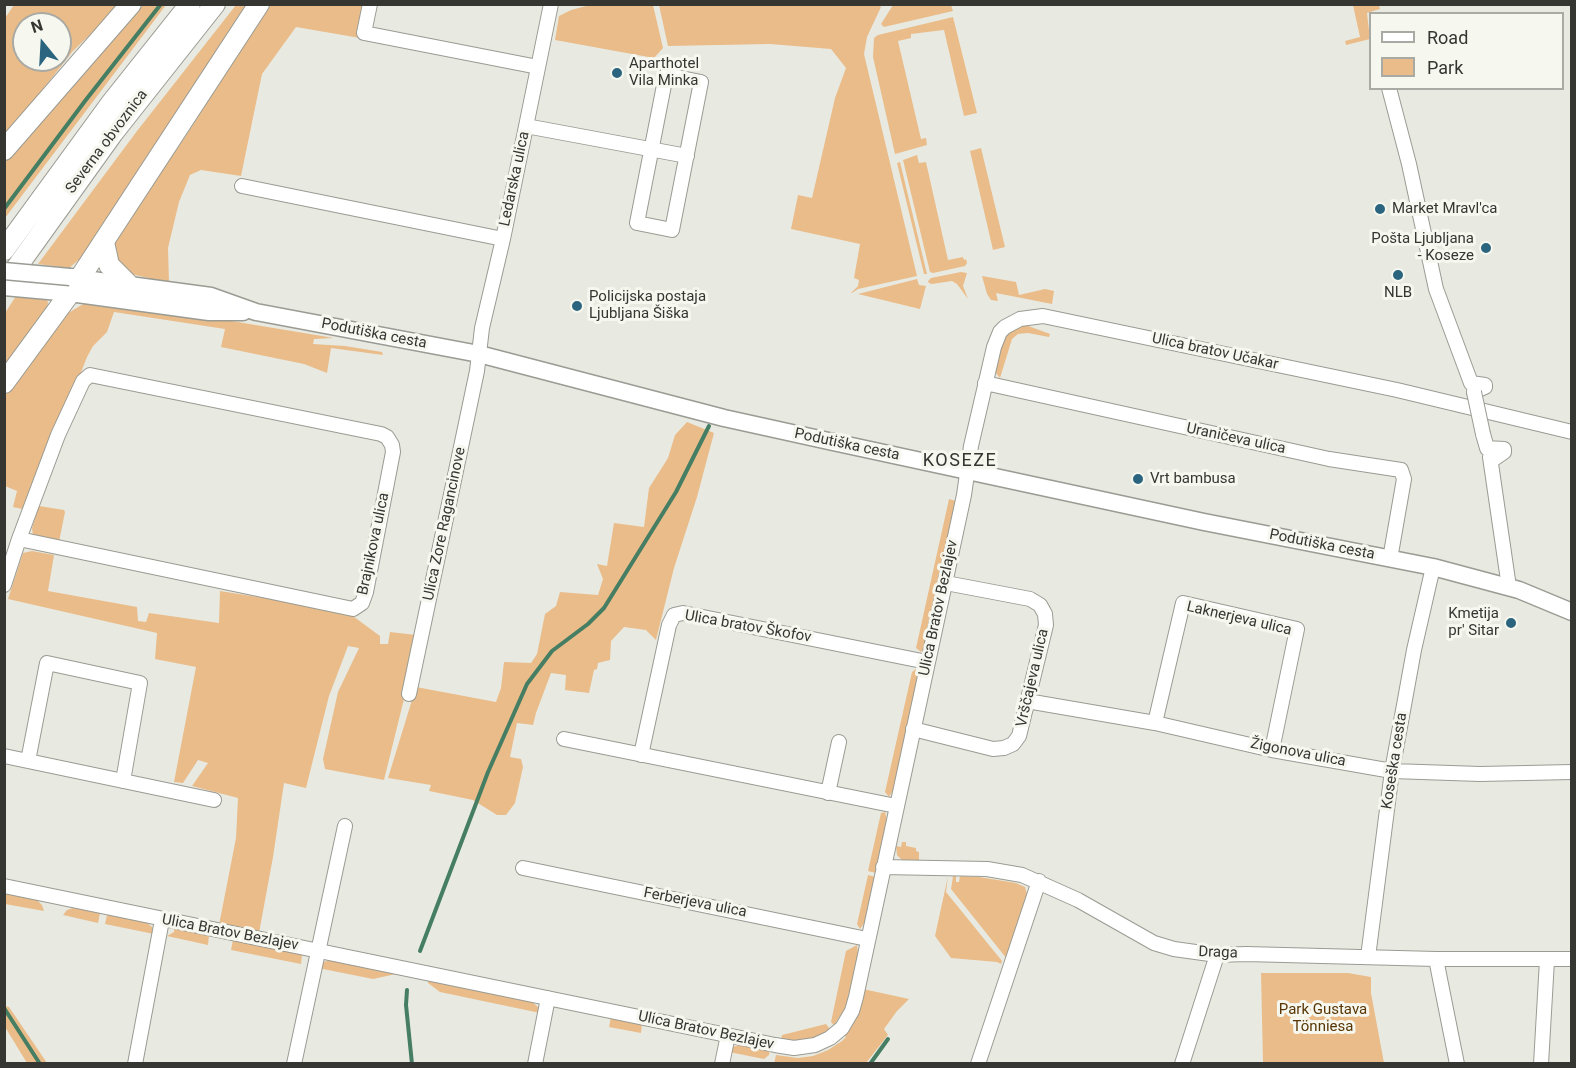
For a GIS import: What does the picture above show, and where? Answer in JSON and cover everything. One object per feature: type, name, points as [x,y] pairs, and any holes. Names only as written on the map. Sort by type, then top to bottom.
[{"type":"highway","points":[[4,150],[131,4]]},
{"type":"highway","name":"Severna obvoznica","points":[[4,250],[102,115],[190,4]]},
{"type":"highway","name":"Severna obvoznica","points":[[4,286],[113,133],[215,4]]},
{"type":"highway","points":[[4,383],[70,285],[104,242],[259,4]]},
{"type":"highway","points":[[104,242],[109,265],[128,284]]},
{"type":"main road","name":"Podutiška cesta","points":[[4,271],[209,312],[256,312]]},
{"type":"main road","name":"Podutiška cesta","points":[[4,286],[128,284],[211,296],[256,312],[479,354],[724,418],[1204,522],[1433,567],[1509,587],[1572,612]]},
{"type":"street","points":[[370,4],[364,33],[538,67]]},
{"type":"street","name":"Ledarska ulica","points":[[479,354],[482,328],[503,239],[551,4]]},
{"type":"street","points":[[666,75],[702,82],[672,230],[637,223],[651,150],[666,75]]},
{"type":"street","points":[[1390,90],[1409,164],[1436,289],[1471,383],[1485,385],[1474,392],[1487,448],[1504,449],[1504,452],[1491,459],[1509,587]]},
{"type":"street","points":[[526,126],[687,156]]},
{"type":"street","points":[[242,186],[503,239]]},
{"type":"street","name":"Ulica bratov Učakar","points":[[967,471],[985,383],[1000,332],[1020,319],[1044,316],[1397,390],[1572,432]]},
{"type":"street","name":"Ulica Zore Ragancinove","points":[[409,694],[479,354]]},
{"type":"street","name":"Brajnikova ulica","points":[[92,375],[385,436],[391,443],[393,452],[366,592],[362,603],[353,609],[20,540],[68,413],[82,381],[92,375]]},
{"type":"street","name":"Uraničeva ulica","points":[[985,383],[1329,459],[1401,470],[1404,479],[1390,559]]},
{"type":"street","name":"Ulica Bratov Bezlajev","points":[[4,886],[794,1048],[815,1045],[830,1038],[842,1028],[852,1011],[856,997],[946,583],[967,471]]},
{"type":"street","points":[[4,585],[20,540]]},
{"type":"street","name":"Koseška cesta","points":[[1368,957],[1392,771],[1414,650],[1433,567]]},
{"type":"street","name":"Vrščajeva ulica","points":[[913,729],[993,749],[1013,744],[1019,736],[1046,625],[1045,614],[1040,605],[1030,599],[946,583]]},
{"type":"street","name":"Laknerjeva ulica","points":[[1155,723],[1183,603],[1285,626],[1297,629],[1272,750]]},
{"type":"street","name":"Ulica bratov Škofov","points":[[641,755],[669,625],[674,615],[683,613],[927,662]]},
{"type":"street","points":[[28,761],[47,663],[140,683],[123,781]]},
{"type":"street","name":"Žigonova ulica","points":[[1027,701],[1155,723],[1272,750],[1392,771],[1480,774],[1572,772]]},
{"type":"street","points":[[564,739],[896,806]]},
{"type":"street","points":[[828,792],[839,742]]},
{"type":"street","points":[[4,756],[214,800]]},
{"type":"street","points":[[294,1064],[345,826]]},
{"type":"street","name":"Draga","points":[[883,867],[987,869],[1022,875],[1039,881],[1154,943],[1174,950],[1217,955],[1572,959]]},
{"type":"street","name":"Ferberjeva ulica","points":[[524,868],[867,939]]},
{"type":"street","points":[[982,1063],[1039,881]]},
{"type":"street","points":[[135,1064],[162,920]]},
{"type":"street","points":[[1182,1064],[1217,955]]},
{"type":"street","points":[[1436,959],[1456,1064]]},
{"type":"street","points":[[1541,1064],[1547,960]]},
{"type":"street","points":[[535,1064],[548,998]]},
{"type":"street","points":[[722,1064],[728,1035]]},
{"type":"green space","points":[[594,4],[653,5],[663,48],[654,58],[555,40],[559,16]]},
{"type":"green space","points":[[878,4],[881,7],[867,37],[864,54],[917,276],[858,289],[851,293],[858,286],[859,280],[854,278],[860,244],[791,229],[798,195],[812,198],[835,98],[846,68],[831,49],[770,44],[668,46],[659,5]]},
{"type":"green space","points":[[14,5],[121,5],[72,52],[72,12],[12,12],[12,72],[56,72],[5,137],[5,18]]},
{"type":"green space","points":[[140,5],[166,5],[5,218],[5,162]]},
{"type":"green space","points":[[236,5],[249,5],[86,254],[69,268],[38,264],[137,131]]},
{"type":"green space","points":[[270,5],[366,5],[360,38],[296,27],[262,74],[241,176],[201,170],[190,175],[179,202],[168,248],[169,283],[123,272],[111,253],[114,242]]},
{"type":"green space","points":[[893,5],[951,5],[953,11],[884,27],[881,24]]},
{"type":"green space","points":[[1353,5],[1379,5],[1380,9],[1367,13],[1369,39],[1346,45],[1345,41],[1360,37]]},
{"type":"green space","points":[[953,17],[977,113],[964,116],[944,30],[911,34],[911,38],[898,41],[921,139],[926,138],[927,145],[895,154],[873,57],[874,38],[878,35]]},
{"type":"green space","points":[[981,148],[1005,247],[993,250],[970,151]]},
{"type":"green space","points":[[917,155],[919,163],[926,162],[948,260],[963,257],[967,263],[965,266],[930,272],[903,160]]},
{"type":"green space","points":[[900,162],[927,274],[924,274],[897,163]]},
{"type":"green space","points":[[961,272],[967,273],[963,286],[968,299],[952,281],[932,284],[928,281],[931,278]]},
{"type":"green space","points":[[982,276],[1016,282],[1019,295],[1045,289],[1054,291],[1052,304],[996,293],[998,301],[991,300]]},
{"type":"green space","points":[[917,279],[919,285],[926,286],[920,309],[858,294]]},
{"type":"green space","points":[[16,296],[47,300],[48,303],[46,314],[5,371],[5,313]]},
{"type":"green space","points":[[85,303],[183,313],[334,338],[314,339],[313,344],[345,346],[382,352],[383,355],[331,348],[327,373],[304,364],[221,347],[225,329],[114,312],[107,332],[93,346],[87,357],[27,510],[13,507],[17,491],[5,486],[4,392],[63,316]]},
{"type":"green space","points":[[1023,324],[1050,334],[1049,337],[1028,333],[1018,334],[1012,339],[1000,378],[994,371],[997,347],[1008,331]]},
{"type":"green space","points":[[687,422],[714,433],[697,497],[674,568],[656,640],[646,630],[624,627],[611,641],[610,660],[598,663],[597,669],[594,670],[589,693],[565,690],[566,675],[551,673],[533,725],[517,723],[510,757],[521,759],[523,767],[515,803],[506,815],[497,815],[473,800],[429,791],[431,785],[388,778],[416,687],[496,702],[501,688],[504,662],[531,663],[537,654],[545,614],[556,606],[560,592],[598,595],[603,579],[597,564],[607,566],[614,523],[644,527],[649,488],[668,458],[675,435]]},
{"type":"green space","points":[[949,499],[956,501],[924,648],[921,652],[916,648]]},
{"type":"green space","points":[[39,506],[64,510],[59,542],[33,536],[32,528]]},
{"type":"green space","points":[[32,551],[54,555],[48,591],[137,607],[138,621],[146,622],[149,613],[219,623],[220,591],[346,611],[380,636],[380,644],[388,644],[390,632],[416,635],[407,671],[404,699],[384,780],[325,769],[323,759],[338,692],[359,648],[348,646],[329,696],[306,788],[284,783],[259,933],[219,925],[236,838],[238,798],[192,786],[208,763],[198,760],[183,783],[174,782],[196,667],[155,659],[157,633],[8,599],[23,553]]},
{"type":"green space","points":[[916,669],[918,676],[894,789],[889,797],[885,792],[912,672]]},
{"type":"green space","points":[[885,812],[887,820],[876,873],[868,871],[881,813]]},
{"type":"green space","points":[[902,842],[906,842],[906,846],[916,848],[919,852],[919,863],[902,862],[897,855],[896,846],[901,847]]},
{"type":"green space","points":[[868,875],[876,877],[865,922],[860,929],[857,924]]},
{"type":"green space","points":[[948,876],[946,892],[1002,961],[1001,964],[951,958],[935,936]]},
{"type":"green space","points":[[953,876],[956,876],[956,882],[959,882],[960,876],[979,877],[1016,883],[1025,887],[1027,894],[1007,959],[951,889]]},
{"type":"green space","points":[[5,893],[37,900],[44,911],[5,904]]},
{"type":"green space","points":[[73,908],[100,913],[98,923],[63,915],[67,910]]},
{"type":"green space","points":[[107,915],[146,922],[152,927],[154,934],[105,924]]},
{"type":"green space","points":[[174,929],[209,935],[208,945],[167,936],[174,932]]},
{"type":"green space","points":[[233,940],[300,954],[302,955],[301,964],[231,950]]},
{"type":"green space","points":[[857,945],[858,953],[846,1007],[834,1025],[831,1022],[846,951]]},
{"type":"green space","points":[[331,960],[396,974],[373,979],[318,968],[323,962]]},
{"type":"green space","name":"Park Gustava Tönniesa","points":[[1261,973],[1348,973],[1371,977],[1371,993],[1384,1063],[1263,1063]]},
{"type":"green space","points":[[428,980],[531,1001],[538,1007],[540,1013],[440,992],[428,983]]},
{"type":"green space","points":[[863,989],[909,999],[884,1029],[888,1035],[866,1063],[774,1064],[776,1055],[798,1058],[813,1056],[842,1041],[846,1037],[843,1034]]},
{"type":"green space","points":[[5,1006],[9,1007],[47,1063],[27,1063],[5,1027]]},
{"type":"green space","points":[[611,1017],[642,1024],[641,1033],[609,1027]]},
{"type":"green space","points":[[826,1024],[830,1029],[812,1039],[796,1042],[781,1040],[782,1035]]},
{"type":"green space","points":[[739,1045],[770,1050],[769,1055],[764,1059],[729,1052],[732,1047]]},
{"type":"waterway","points":[[4,209],[161,4]]},
{"type":"waterway","points":[[420,951],[488,772],[527,684],[552,651],[588,624],[604,608],[676,492],[709,426]]},
{"type":"waterway","points":[[407,990],[406,1005],[412,1064]]},
{"type":"waterway","points":[[4,1008],[40,1064]]},
{"type":"waterway","points":[[870,1064],[888,1039]]},
{"type":"place","name":"Aparthotel Vila Minka","points":[[617,73]]},
{"type":"place","name":"Market Mravl'ca","points":[[1380,209]]},
{"type":"place","name":"Pošta Ljubljana - Koseze","points":[[1486,248]]},
{"type":"place","name":"NLB","points":[[1398,275]]},
{"type":"place","name":"Policijska postaja Ljubljana Šiška","points":[[577,306]]},
{"type":"place","name":"Vrt bambusa","points":[[1138,479]]},
{"type":"place","name":"Kmetija pr' Sitar","points":[[1511,623]]},
{"type":"district","name":"KOSEZE","points":[[960,461]]}]
